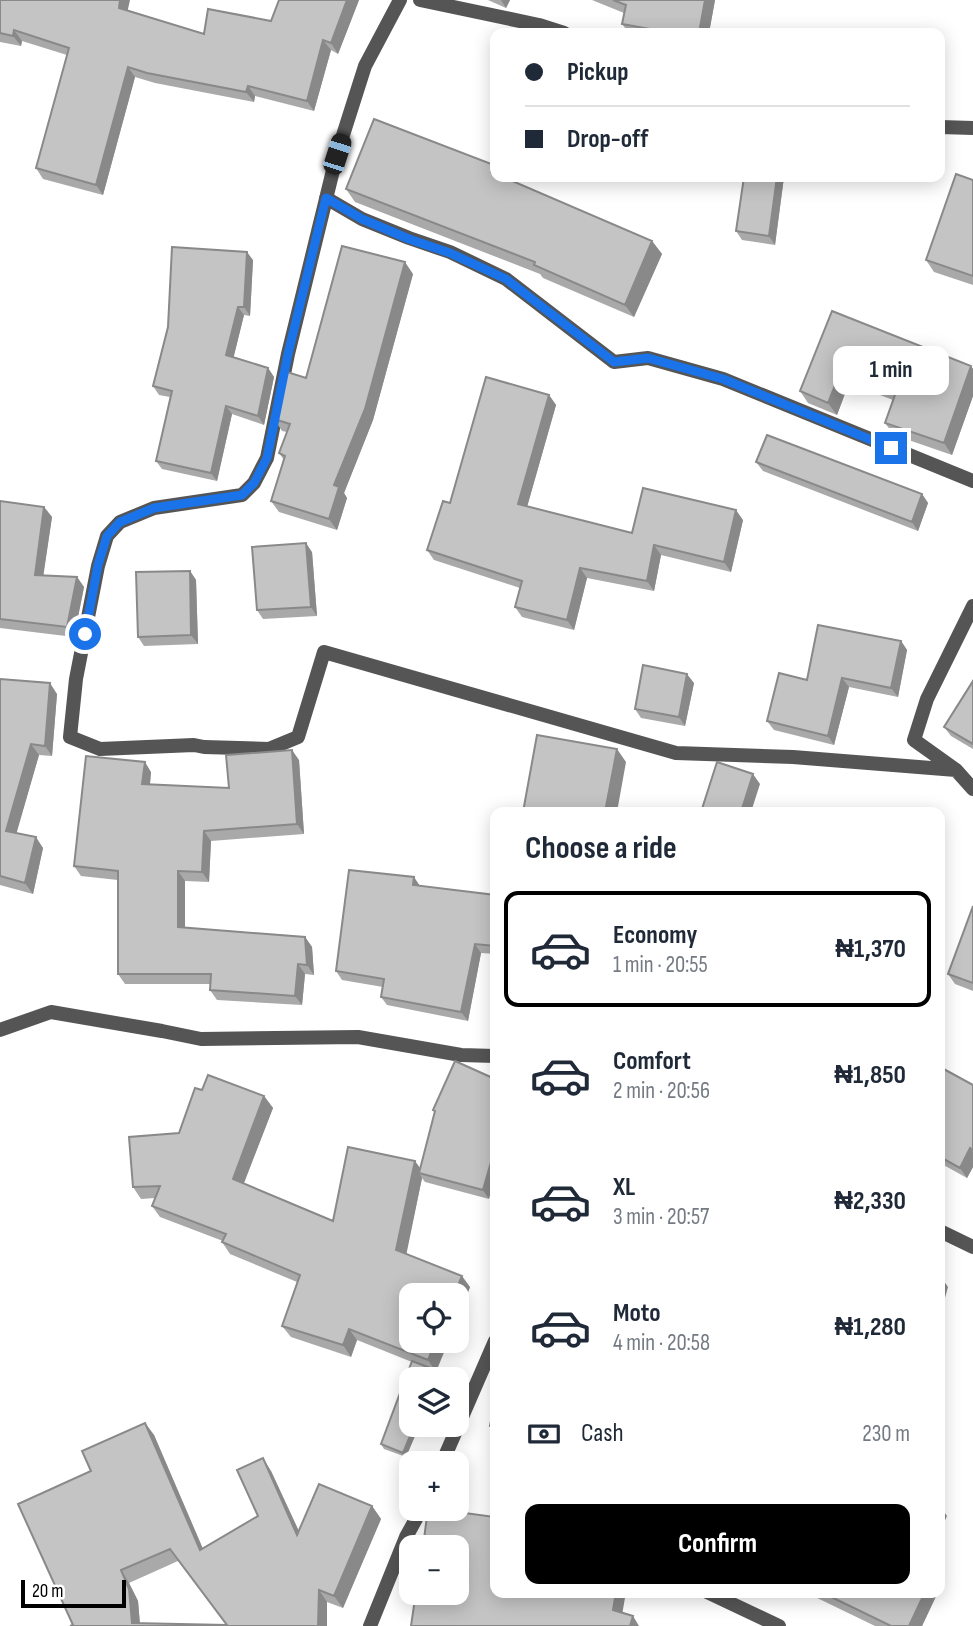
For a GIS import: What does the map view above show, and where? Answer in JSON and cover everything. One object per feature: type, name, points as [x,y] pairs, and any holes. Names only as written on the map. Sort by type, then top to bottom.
[{"type":"street","points":[[400,0],[365,66],[337,154],[288,354],[267,458],[254,483],[242,495],[154,508],[120,522],[107,536],[98,565],[76,679],[70,737],[100,749],[194,745],[269,749],[298,737],[324,652],[676,753],[793,757],[956,770]]},
{"type":"street","points":[[419,0],[548,28]]},
{"type":"street","points":[[945,127],[973,128]]},
{"type":"street","points":[[326,198],[362,219],[450,253],[506,279],[614,362],[648,358],[723,379],[973,481]]},
{"type":"street","points":[[973,606],[927,699],[914,740],[956,770],[973,789]]},
{"type":"street","points":[[0,1030],[51,1013],[201,1039],[358,1037],[461,1055],[490,1056]]},
{"type":"street","points":[[945,1233],[973,1247]]},
{"type":"street","points":[[447,1451],[490,1353]]},
{"type":"street","points":[[370,1626],[415,1521]]},
{"type":"street","points":[[720,1598],[779,1626]]},
{"type":"building","points":[[0,0],[120,0],[119,8],[204,34],[208,9],[271,21],[279,0],[347,0],[331,43],[323,40],[307,101],[248,86],[246,92],[128,67],[96,185],[36,168],[69,48],[14,30],[13,36],[0,33]]},
{"type":"building","points":[[613,0],[705,0],[700,28],[644,28],[622,24],[626,5]]},
{"type":"building","points":[[374,119],[490,163],[490,182],[515,182],[652,241],[625,305],[534,265],[535,262],[346,189]]},
{"type":"building","points":[[956,174],[973,180],[973,276],[926,260]]},
{"type":"building","points":[[743,182],[776,182],[769,236],[736,231]]},
{"type":"building","points":[[342,246],[405,262],[365,409],[334,485],[339,487],[329,519],[271,501],[285,456],[279,453],[290,424],[274,419],[284,371],[306,378]]},
{"type":"building","points":[[172,247],[247,252],[244,307],[238,307],[226,355],[268,368],[258,416],[226,406],[211,473],[156,461],[172,391],[153,386],[168,327]]},
{"type":"building","points":[[832,311],[971,366],[944,443],[885,423],[896,392],[841,370],[828,403],[800,391]]},
{"type":"building","points":[[486,377],[549,395],[518,504],[632,533],[643,488],[736,510],[724,562],[654,545],[647,581],[580,568],[567,620],[515,607],[522,581],[427,550],[443,501],[450,503]]},
{"type":"building","points":[[767,435],[922,494],[912,522],[756,462]]},
{"type":"building","points":[[0,501],[44,507],[35,575],[77,577],[67,627],[0,619]]},
{"type":"building","points":[[306,543],[311,607],[257,610],[252,547]]},
{"type":"building","points":[[190,571],[191,635],[138,637],[136,572]]},
{"type":"building","points":[[818,625],[901,641],[891,688],[842,678],[828,736],[767,721],[779,673],[807,680]]},
{"type":"building","points":[[643,665],[687,674],[679,717],[635,709]]},
{"type":"building","points":[[0,679],[50,683],[45,746],[31,744],[6,831],[36,837],[25,883],[0,876]]},
{"type":"building","points":[[973,681],[973,744],[944,727]]},
{"type":"building","points":[[537,735],[617,749],[606,807],[524,807]]},
{"type":"building","points":[[292,750],[297,824],[204,831],[202,872],[178,871],[178,927],[305,937],[307,965],[298,964],[295,996],[210,990],[211,974],[118,974],[118,871],[74,866],[86,756],[145,762],[142,784],[229,788],[226,755]]},
{"type":"building","points":[[717,762],[753,774],[743,807],[703,807]]},
{"type":"building","points":[[349,870],[414,877],[413,885],[490,894],[490,946],[475,944],[461,1012],[381,997],[384,979],[336,971]]},
{"type":"building","points":[[973,906],[973,983],[948,974]]},
{"type":"building","points":[[455,1061],[490,1077],[490,1166],[483,1190],[419,1173],[435,1111],[433,1110]]},
{"type":"building","points":[[945,1070],[973,1085],[973,1150],[970,1148],[960,1168],[945,1160]]},
{"type":"building","points":[[208,1075],[264,1096],[233,1179],[333,1221],[348,1147],[415,1161],[396,1250],[462,1276],[459,1283],[399,1283],[399,1349],[349,1329],[343,1345],[282,1326],[300,1275],[222,1242],[226,1234],[152,1206],[160,1186],[133,1187],[129,1137],[179,1133],[195,1088],[202,1090]]},
{"type":"building","points":[[410,1353],[431,1353],[428,1360]]},
{"type":"building","points":[[412,1361],[428,1367],[410,1367]]},
{"type":"building","points":[[399,1396],[399,1437],[410,1437],[404,1451],[381,1444]]},
{"type":"building","points":[[145,1423],[200,1550],[258,1516],[237,1470],[263,1458],[297,1535],[319,1484],[372,1506],[334,1596],[319,1590],[318,1626],[70,1626],[73,1625],[18,1504],[91,1471],[82,1451]],"holes":[[[170,1549],[227,1625],[132,1623],[129,1589],[121,1570]]]},
{"type":"building","points":[[469,1514],[490,1516],[490,1598],[615,1598],[613,1610],[633,1616],[630,1626],[411,1626],[414,1605],[469,1605],[469,1535],[425,1535],[426,1521],[469,1521]]},
{"type":"building","points":[[833,1598],[922,1598],[909,1626],[891,1626]]},
{"type":"route","points":[[85,634],[98,565],[107,536],[120,522],[154,508],[242,495],[254,483],[267,458],[288,354],[326,198],[362,219],[450,253],[506,279],[614,362],[648,358],[723,379],[891,448]]}]
